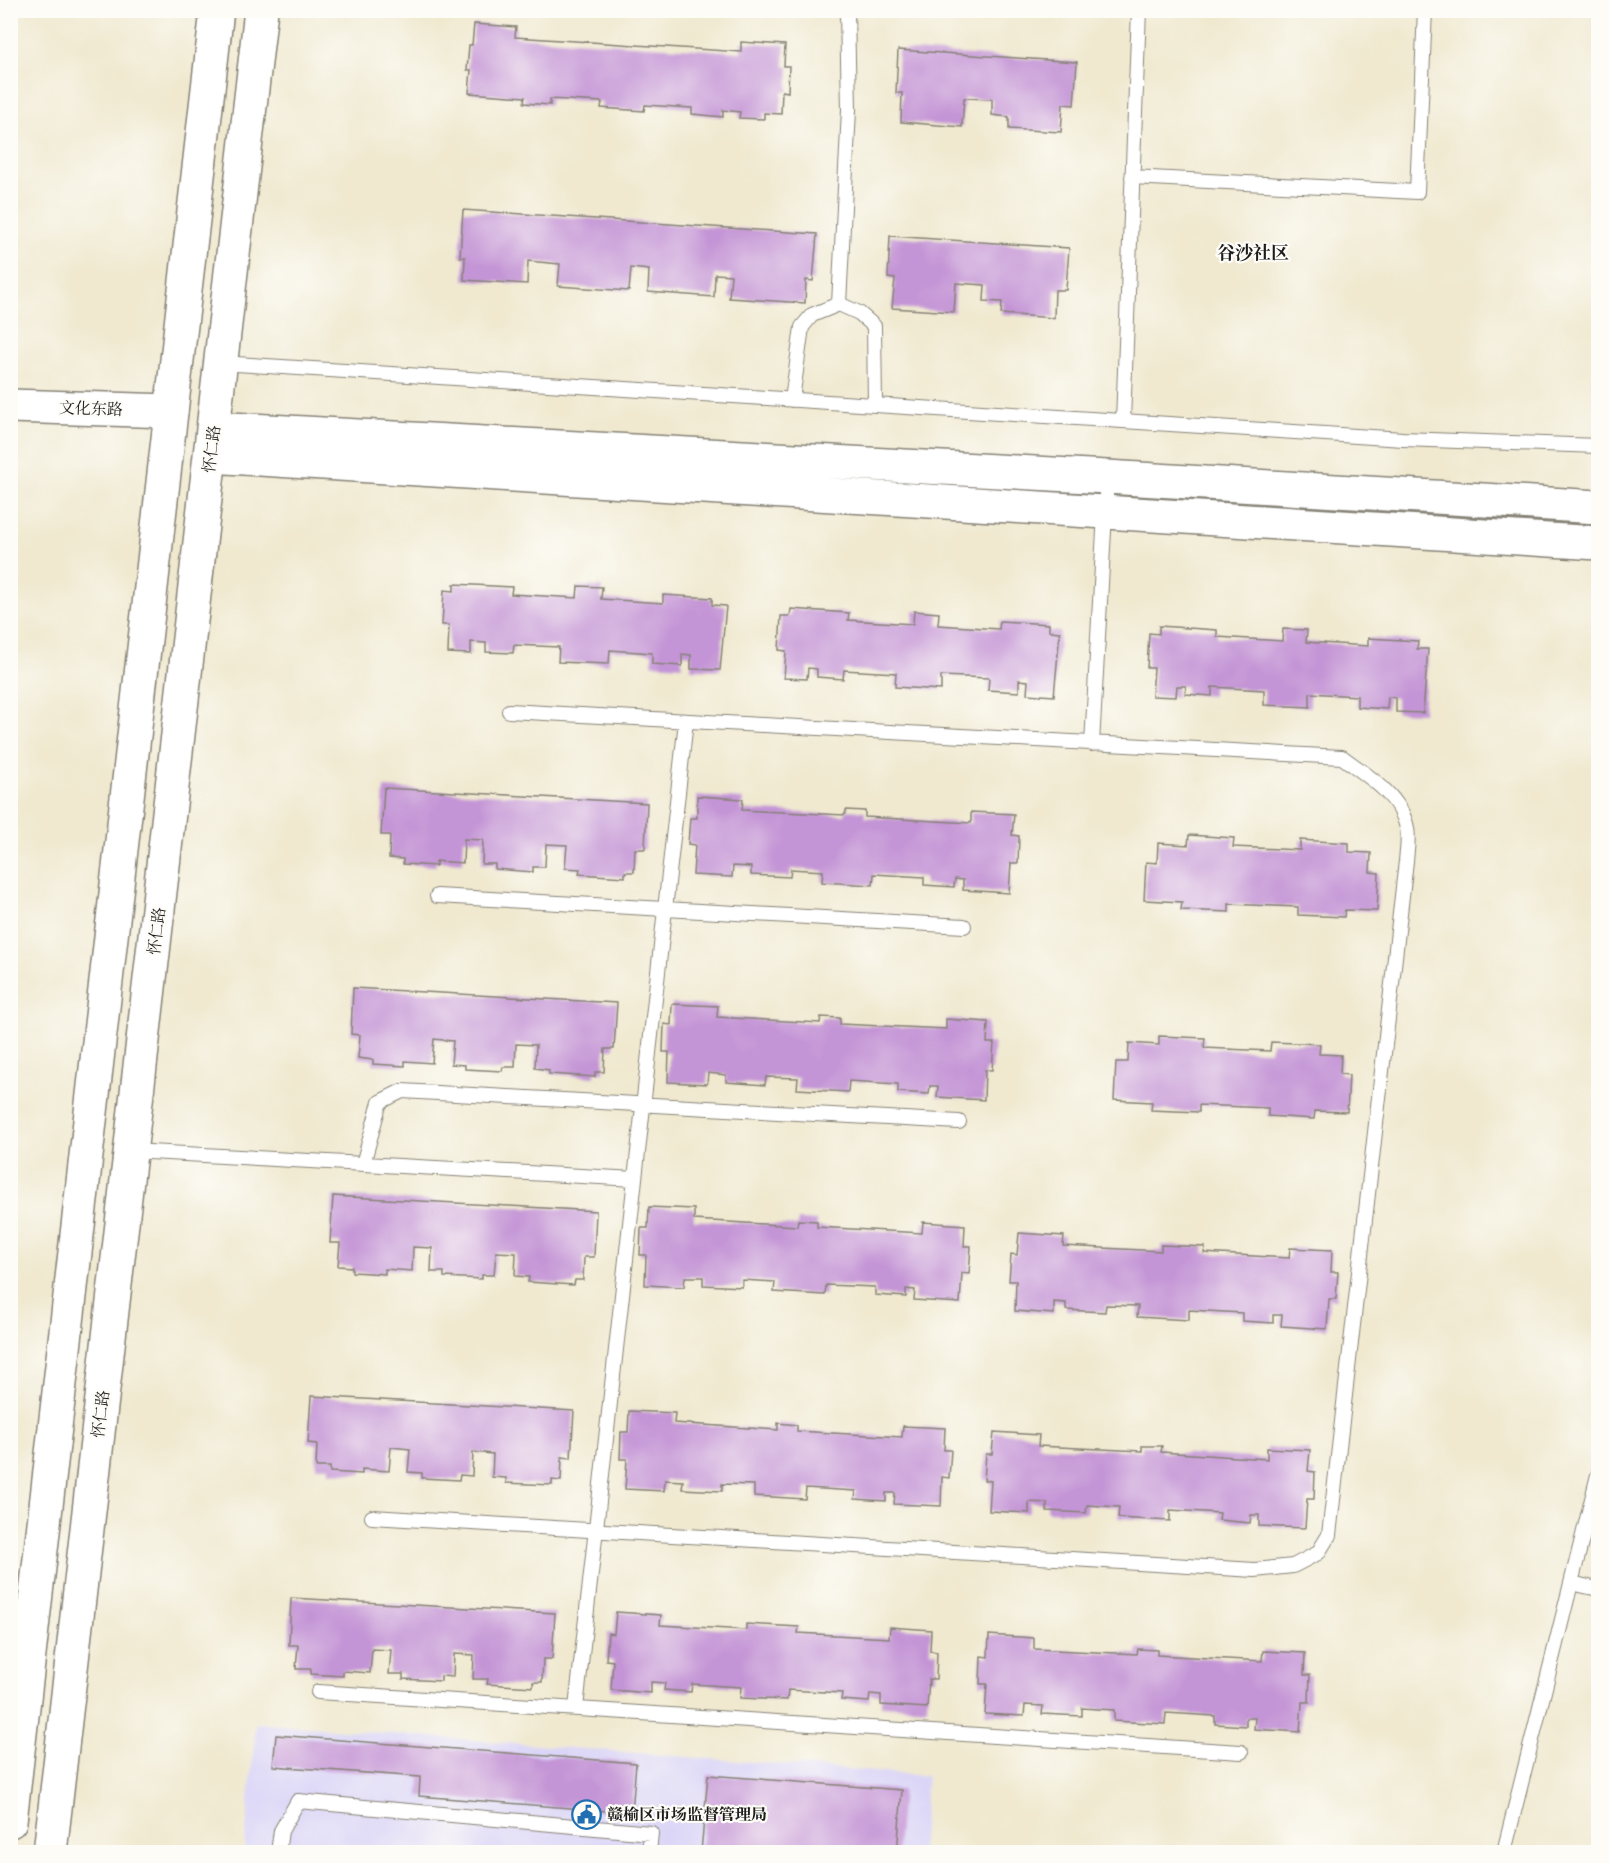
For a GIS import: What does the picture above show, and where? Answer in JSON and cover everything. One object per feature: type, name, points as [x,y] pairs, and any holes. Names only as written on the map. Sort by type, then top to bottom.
[{"type":"main road","points":[[10,1821],[217,10]]},
{"type":"main road","name":"怀仁路","points":[[51,1852],[261,10]]},
{"type":"main road","name":"文化东路","points":[[10,406],[171,411]]},
{"type":"main road","points":[[212,442],[1107,477],[1599,507]]},
{"type":"main road","points":[[212,442],[1105,512],[1599,543]]},
{"type":"lane","points":[[839,304],[849,110],[847,10]]},
{"type":"lane","points":[[1122,421],[1139,10]]},
{"type":"lane","points":[[1132,177],[1417,192],[1425,10]]},
{"type":"lane","points":[[792,400],[802,327],[812,315],[839,304],[859,313],[874,326],[875,405]]},
{"type":"lane","points":[[221,363],[1403,439],[1599,446]]},
{"type":"lane","points":[[1092,744],[1107,477]]},
{"type":"lane","points":[[372,1516],[1255,1570],[1293,1566],[1318,1553],[1329,1535],[1408,830],[1404,816],[1376,783],[1342,758],[509,711]]},
{"type":"lane","points":[[576,1708],[686,721]]},
{"type":"lane","points":[[437,896],[964,926]]},
{"type":"lane","points":[[363,1164],[380,1102],[402,1091],[959,1122]]},
{"type":"lane","points":[[130,1152],[635,1179]]},
{"type":"lane","points":[[1504,1852],[1599,1475]]},
{"type":"lane","points":[[1571,1583],[1599,1589]]},
{"type":"lane","points":[[318,1692],[1241,1752]]},
{"type":"lane","points":[[278,1852],[281,1831],[298,1801],[651,1833],[649,1852]]},
{"type":"shaded area","name":"赣榆区市场监督管理局","points":[[256,1723],[927,1776],[921,1852],[244,1852]]},
{"type":"building","points":[[474,24],[516,27],[515,37],[741,52],[741,42],[785,45],[784,66],[789,66],[788,92],[782,91],[781,114],[764,113],[764,119],[739,118],[740,112],[723,110],[723,117],[692,114],[692,108],[645,105],[644,111],[601,108],[602,102],[550,99],[550,105],[524,103],[525,97],[469,93],[471,70],[467,70]]},
{"type":"building","points":[[898,50],[1077,62],[1074,105],[1063,104],[1061,132],[1009,129],[1009,117],[992,115],[992,99],[964,98],[962,127],[901,122],[902,93],[896,93]]},
{"type":"building","points":[[463,210],[817,234],[813,281],[806,280],[805,303],[729,298],[731,275],[715,274],[714,297],[648,292],[649,270],[631,268],[629,291],[558,286],[560,264],[528,261],[527,284],[464,280],[465,257],[460,257]]},
{"type":"building","points":[[890,236],[1069,248],[1066,290],[1055,290],[1054,318],[1001,314],[1002,302],[984,301],[985,285],[956,283],[954,312],[892,308],[895,279],[888,278]]},
{"type":"building","points":[[454,584],[512,587],[511,594],[577,598],[578,586],[602,587],[601,599],[663,603],[663,595],[712,598],[712,605],[726,606],[720,670],[691,669],[691,655],[682,654],[682,666],[652,664],[652,653],[610,650],[609,664],[558,662],[559,647],[514,645],[513,653],[486,652],[486,643],[471,642],[471,654],[448,653],[449,625],[442,625],[444,590],[454,591]]},
{"type":"building","points":[[791,609],[849,613],[848,620],[913,624],[914,611],[939,613],[938,625],[999,629],[1000,621],[1049,624],[1049,631],[1060,632],[1054,696],[1027,694],[1028,681],[1019,680],[1019,692],[988,690],[989,678],[941,676],[941,690],[895,687],[896,673],[844,670],[843,679],[817,677],[817,669],[808,668],[807,679],[784,678],[786,651],[779,650],[781,616],[790,616]]},
{"type":"building","points":[[1159,626],[1217,630],[1217,637],[1282,641],[1283,629],[1307,630],[1306,642],[1368,646],[1368,638],[1418,641],[1417,649],[1428,649],[1423,713],[1396,712],[1396,698],[1388,697],[1387,709],[1357,707],[1357,696],[1310,693],[1310,707],[1264,705],[1264,690],[1212,687],[1212,696],[1185,694],[1186,686],[1177,686],[1176,697],[1152,696],[1154,668],[1147,668],[1149,633],[1159,634]]},
{"type":"building","points":[[384,788],[647,803],[645,849],[635,849],[634,872],[625,872],[625,877],[579,874],[580,869],[565,868],[567,845],[546,844],[545,867],[533,867],[533,872],[495,869],[495,864],[482,864],[483,840],[464,839],[463,863],[436,861],[436,866],[403,864],[403,859],[389,858],[390,835],[381,835]]},
{"type":"building","points":[[697,796],[743,799],[742,810],[845,815],[846,810],[865,811],[865,817],[971,823],[971,812],[1014,814],[1012,835],[1019,836],[1018,863],[1011,863],[1009,893],[963,890],[963,880],[955,879],[954,887],[924,885],[924,877],[874,874],[873,885],[822,882],[823,871],[791,869],[790,877],[751,875],[751,867],[733,866],[732,877],[693,875],[695,845],[688,844],[690,818],[697,818]]},
{"type":"building","points":[[1189,835],[1234,838],[1233,847],[1300,850],[1300,840],[1349,843],[1349,852],[1371,853],[1370,872],[1379,873],[1377,911],[1345,910],[1344,917],[1298,915],[1298,907],[1229,904],[1229,912],[1181,910],[1182,902],[1144,900],[1146,862],[1157,863],[1158,843],[1188,845]]},
{"type":"building","points":[[353,988],[617,1003],[614,1049],[605,1049],[604,1072],[595,1072],[595,1077],[549,1074],[549,1070],[535,1068],[536,1045],[516,1044],[515,1067],[503,1067],[502,1071],[465,1069],[465,1065],[451,1064],[453,1041],[434,1039],[432,1063],[405,1061],[405,1066],[373,1064],[373,1060],[358,1058],[360,1035],[351,1034]]},
{"type":"building","points":[[672,1004],[718,1006],[717,1017],[820,1023],[821,1017],[840,1018],[840,1024],[946,1029],[946,1019],[988,1022],[987,1043],[994,1043],[992,1070],[985,1070],[984,1100],[937,1097],[938,1086],[930,1086],[929,1094],[898,1092],[898,1084],[849,1081],[848,1092],[797,1089],[798,1078],[766,1077],[765,1085],[726,1082],[726,1075],[708,1073],[707,1084],[668,1082],[669,1052],[663,1052],[664,1024],[671,1025]]},
{"type":"building","points":[[1159,1036],[1205,1038],[1204,1048],[1270,1051],[1271,1042],[1320,1044],[1319,1054],[1341,1055],[1340,1074],[1349,1075],[1347,1112],[1315,1111],[1314,1119],[1268,1116],[1268,1108],[1199,1105],[1199,1112],[1151,1110],[1152,1102],[1114,1100],[1116,1062],[1128,1062],[1129,1043],[1159,1045]]},
{"type":"building","points":[[333,1196],[596,1211],[594,1257],[584,1257],[583,1280],[575,1280],[574,1285],[528,1282],[529,1277],[515,1276],[516,1253],[496,1252],[494,1275],[482,1275],[482,1279],[444,1277],[444,1272],[431,1272],[432,1248],[413,1247],[412,1271],[385,1269],[385,1274],[352,1272],[352,1267],[338,1266],[340,1243],[330,1243]]},
{"type":"building","points":[[649,1207],[694,1209],[694,1220],[797,1226],[798,1220],[817,1221],[817,1227],[922,1233],[923,1222],[965,1225],[964,1246],[971,1246],[969,1274],[962,1273],[960,1303],[914,1300],[915,1290],[906,1289],[906,1297],[875,1295],[875,1287],[826,1285],[825,1295],[774,1292],[775,1282],[742,1280],[742,1287],[703,1285],[703,1277],[685,1277],[684,1287],[645,1285],[646,1255],[640,1255],[641,1228],[648,1228]]},
{"type":"building","points":[[1019,1233],[1064,1236],[1063,1246],[1161,1251],[1161,1245],[1205,1247],[1204,1253],[1289,1258],[1290,1248],[1332,1250],[1331,1272],[1338,1272],[1336,1299],[1329,1299],[1327,1329],[1281,1326],[1282,1315],[1273,1315],[1273,1323],[1242,1321],[1242,1313],[1189,1310],[1189,1320],[1137,1317],[1138,1306],[1106,1305],[1105,1312],[1066,1310],[1066,1303],[1054,1302],[1054,1314],[1015,1311],[1016,1281],[1009,1281],[1011,1254],[1017,1255]]},
{"type":"building","points":[[311,1396],[574,1411],[571,1458],[562,1457],[561,1481],[552,1480],[552,1485],[506,1483],[506,1478],[492,1477],[493,1454],[473,1452],[472,1476],[460,1475],[459,1480],[422,1478],[422,1473],[408,1472],[410,1449],[391,1447],[389,1471],[362,1469],[362,1474],[330,1472],[330,1467],[316,1467],[317,1444],[308,1443]]},
{"type":"building","points":[[629,1411],[675,1413],[674,1423],[778,1430],[778,1423],[797,1425],[797,1431],[902,1437],[903,1426],[945,1428],[944,1450],[951,1450],[949,1478],[942,1477],[941,1506],[894,1504],[895,1493],[886,1493],[886,1501],[855,1499],[856,1491],[806,1488],[805,1499],[754,1496],[754,1485],[722,1484],[722,1491],[682,1489],[683,1481],[665,1480],[664,1491],[625,1489],[627,1459],[620,1459],[621,1432],[628,1432]]},
{"type":"building","points":[[994,1432],[1039,1435],[1038,1446],[1142,1451],[1142,1446],[1162,1446],[1161,1452],[1267,1459],[1267,1448],[1310,1450],[1308,1471],[1315,1472],[1314,1499],[1307,1499],[1305,1528],[1259,1526],[1259,1515],[1251,1515],[1250,1523],[1219,1520],[1220,1513],[1170,1510],[1170,1521],[1118,1518],[1119,1507],[1087,1505],[1086,1513],[1047,1511],[1047,1503],[1029,1502],[1029,1513],[989,1511],[991,1481],[984,1480],[986,1454],[992,1454]]},
{"type":"building","points":[[291,1598],[555,1613],[552,1659],[543,1659],[542,1682],[533,1682],[533,1687],[487,1684],[488,1679],[473,1679],[474,1655],[454,1654],[453,1677],[441,1676],[441,1681],[403,1679],[403,1674],[389,1674],[391,1650],[372,1649],[370,1673],[343,1671],[343,1676],[311,1674],[311,1669],[296,1669],[298,1645],[289,1645]]},
{"type":"building","points":[[616,1612],[661,1615],[660,1625],[746,1630],[746,1624],[799,1627],[798,1633],[889,1638],[890,1627],[931,1630],[930,1651],[937,1652],[936,1679],[929,1679],[927,1708],[881,1705],[881,1695],[870,1694],[869,1702],[841,1700],[842,1693],[788,1690],[787,1700],[740,1698],[741,1687],[692,1684],[691,1692],[664,1690],[665,1683],[651,1682],[651,1693],[611,1690],[613,1661],[606,1660],[608,1633],[614,1634]]},
{"type":"building","points":[[989,1635],[1034,1638],[1034,1649],[1137,1654],[1138,1649],[1157,1650],[1157,1655],[1262,1661],[1263,1651],[1305,1653],[1304,1675],[1310,1675],[1309,1702],[1302,1702],[1300,1732],[1254,1729],[1255,1718],[1246,1718],[1246,1726],[1215,1724],[1215,1716],[1166,1713],[1165,1724],[1114,1721],[1114,1710],[1082,1708],[1082,1716],[1042,1714],[1043,1706],[1025,1705],[1024,1716],[985,1714],[987,1684],[980,1684],[981,1656],[988,1657]]},
{"type":"building","points":[[276,1735],[636,1763],[632,1813],[419,1796],[420,1777],[273,1766]]},
{"type":"building","points":[[708,1775],[902,1790],[897,1852],[701,1852]]},
{"type":"place","name":"赣榆区市场监督管理局","points":[[586,1814]]},
{"type":"district","name":"谷沙社区","points":[[1253,253]]}]
